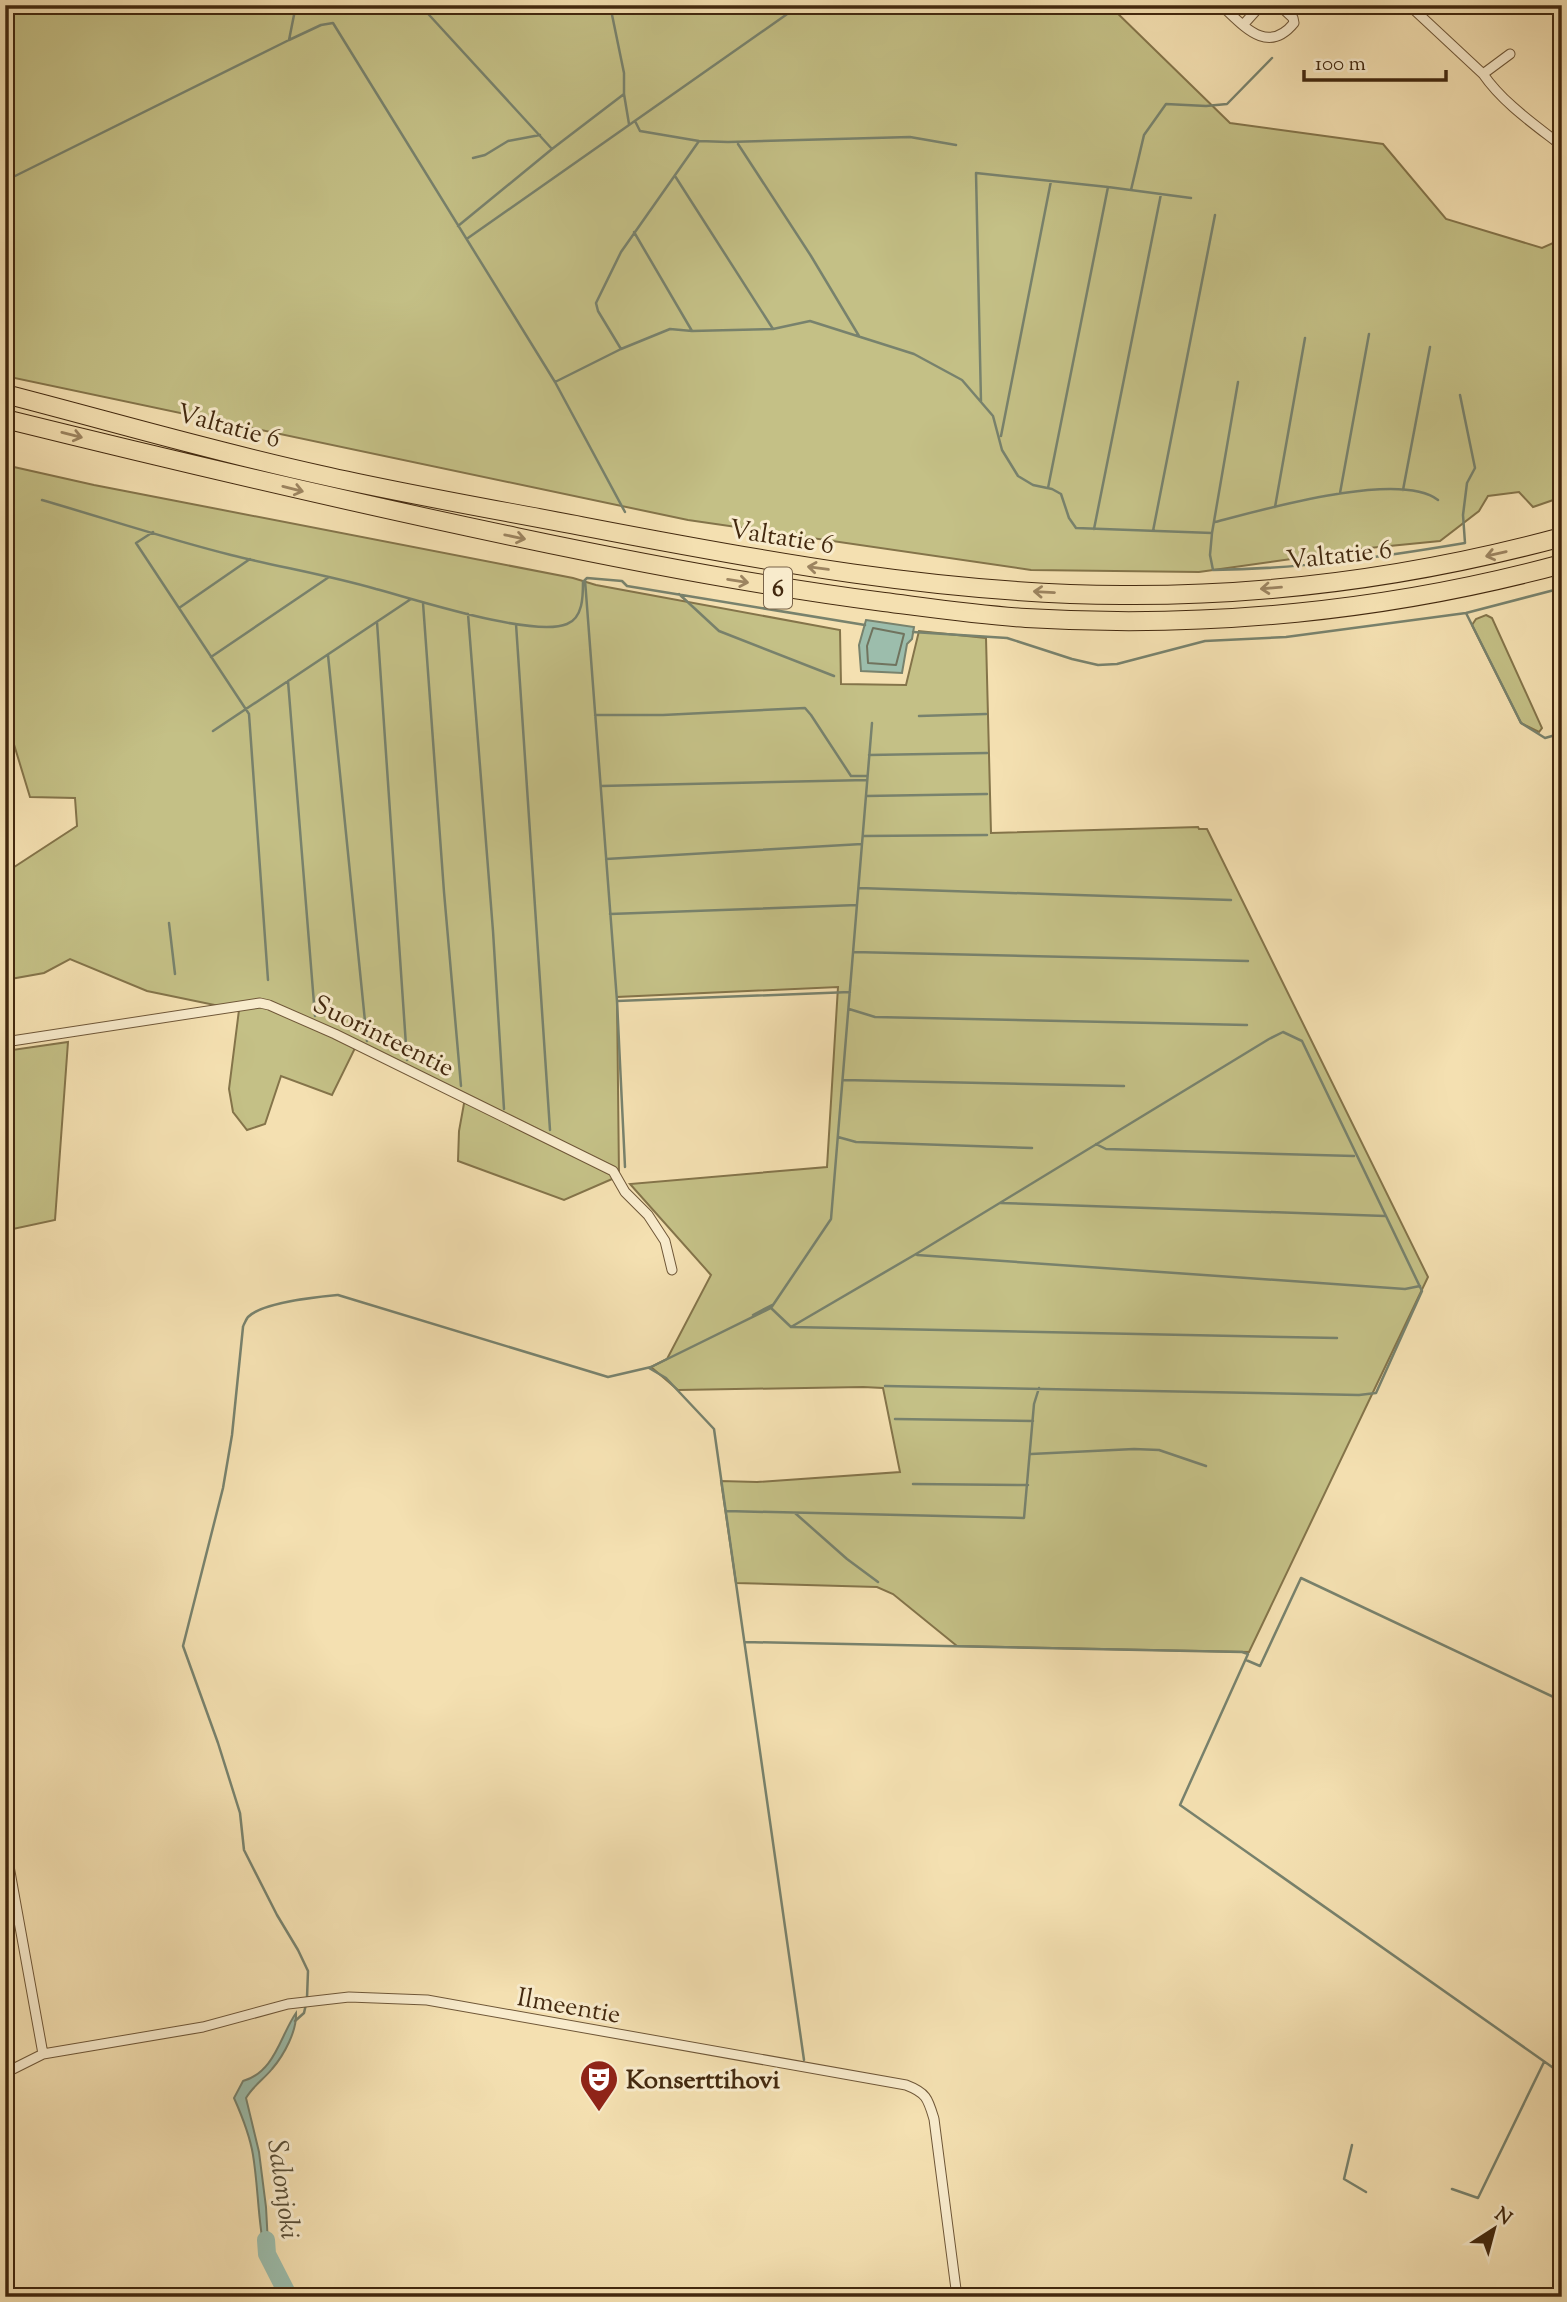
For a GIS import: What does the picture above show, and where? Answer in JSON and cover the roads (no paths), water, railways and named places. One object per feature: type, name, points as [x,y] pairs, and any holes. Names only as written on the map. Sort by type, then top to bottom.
[{"type":"highway","name":"Valtatie 6","points":[[5,394],[319,475],[757,559],[875,577],[962,586],[1119,595],[1240,590],[1338,582],[1410,572],[1562,537]]},
{"type":"highway","name":"Valtatie 6","points":[[5,419],[315,495],[656,566],[779,588],[1026,618],[1156,620],[1341,608],[1435,594],[1562,564]]},
{"type":"street","points":[[1221,5],[1255,36],[1263,37],[1286,32],[1294,23],[1293,18],[1279,5]]},
{"type":"street","points":[[1243,25],[1261,5]]},
{"type":"street","points":[[1409,5],[1483,74],[1490,85],[1517,111],[1562,146]]},
{"type":"street","points":[[1483,74],[1510,54]]},
{"type":"street","name":"Suorinteentie","points":[[5,1042],[260,1003],[269,1005],[335,1034],[613,1171],[625,1192],[648,1215],[665,1241],[672,1270]]},
{"type":"street","points":[[5,1844],[43,2054]]},
{"type":"street","name":"Ilmeentie","points":[[5,2073],[43,2054],[202,2027],[288,2004],[349,1997],[427,2000],[906,2085],[922,2091],[929,2102],[934,2119],[957,2297]]},
{"type":"water","points":[[866,620],[914,627],[912,639],[907,644],[902,673],[861,671],[859,645]]},
{"type":"water","name":"Salonjoki","points":[[296,2013],[292,2035],[285,2050],[246,2098],[259,2152],[272,2264],[287,2297],[281,2297],[267,2263],[263,2245],[252,2148],[234,2098],[243,2081],[263,2070],[270,2062]]},
{"type":"waterway","points":[[289,40],[296,5]]},
{"type":"waterway","points":[[420,5],[552,149]]},
{"type":"waterway","points":[[610,5],[624,73],[629,124]]},
{"type":"waterway","points":[[468,238],[800,5]]},
{"type":"waterway","points":[[5,181],[289,40],[321,25],[333,23],[555,382],[625,512]]},
{"type":"waterway","points":[[1131,190],[1144,135],[1166,104],[1227,104],[1272,58]]},
{"type":"waterway","points":[[458,226],[624,94]]},
{"type":"waterway","points":[[635,121],[640,131],[699,141],[910,137],[956,145]]},
{"type":"waterway","points":[[473,158],[485,155],[508,141],[540,135]]},
{"type":"waterway","points":[[621,349],[596,303],[621,252],[699,141]]},
{"type":"waterway","points":[[738,144],[859,336]]},
{"type":"waterway","points":[[981,402],[976,173],[1191,198]]},
{"type":"waterway","points":[[675,176],[773,329]]},
{"type":"waterway","points":[[1001,436],[1051,181]]},
{"type":"waterway","points":[[1048,488],[1108,187]]},
{"type":"waterway","points":[[1094,529],[1161,194]]},
{"type":"waterway","points":[[1153,531],[1215,215]]},
{"type":"waterway","points":[[634,232],[692,331]]},
{"type":"waterway","points":[[555,382],[621,349],[670,329],[773,329],[810,321],[914,354],[962,380],[993,416],[1002,450],[1018,476],[1033,485],[1061,494],[1069,518],[1076,528],[1212,533]]},
{"type":"waterway","points":[[1340,493],[1369,334]]},
{"type":"waterway","points":[[1275,507],[1305,338]]},
{"type":"waterway","points":[[1403,490],[1430,347]]},
{"type":"waterway","points":[[1238,382],[1212,533],[1210,555],[1213,570],[1340,561],[1465,543],[1463,515],[1467,483],[1475,468],[1460,395]]},
{"type":"waterway","points":[[1215,522],[1296,502],[1363,491],[1393,489],[1419,492],[1438,500]]},
{"type":"waterway","points":[[42,500],[231,555],[340,579],[473,616],[528,626],[551,627],[572,621],[581,606],[585,580]]},
{"type":"waterway","points":[[153,532],[136,543],[249,714],[268,980]]},
{"type":"waterway","points":[[179,608],[250,559]]},
{"type":"waterway","points":[[211,657],[329,577]]},
{"type":"waterway","points":[[585,580],[617,1001],[625,1167]]},
{"type":"waterway","points":[[585,580],[622,581],[627,586],[865,625]]},
{"type":"waterway","points":[[913,632],[1007,638],[1072,659],[1098,665],[1117,664],[1205,641],[1286,637],[1466,613],[1562,588]]},
{"type":"waterway","points":[[679,594],[719,631],[834,676]]},
{"type":"waterway","points":[[213,731],[411,599]]},
{"type":"waterway","points":[[423,603],[461,1086]]},
{"type":"waterway","points":[[1466,613],[1521,723],[1545,738],[1559,734]]},
{"type":"waterway","points":[[468,614],[504,1109]]},
{"type":"waterway","points":[[377,622],[407,1060]]},
{"type":"waterway","points":[[516,624],[550,1130]]},
{"type":"waterway","points":[[328,655],[367,1041]]},
{"type":"waterway","points":[[288,681],[315,1016]]},
{"type":"waterway","points":[[595,715],[663,715],[805,708],[851,776],[867,776]]},
{"type":"waterway","points":[[919,716],[986,714]]},
{"type":"waterway","points":[[307,1998],[308,1971],[244,1850],[240,1813],[183,1646],[223,1488],[232,1435],[244,1325],[248,1317],[265,1308],[291,1301],[338,1295],[608,1377],[651,1367],[771,1308],[831,1219],[872,723]]},
{"type":"waterway","points":[[869,755],[987,753]]},
{"type":"waterway","points":[[601,786],[867,780]]},
{"type":"waterway","points":[[866,796],[987,794]]},
{"type":"waterway","points":[[863,836],[987,835]]},
{"type":"waterway","points":[[606,859],[862,844]]},
{"type":"waterway","points":[[859,888],[1231,900]]},
{"type":"waterway","points":[[610,914],[857,905]]},
{"type":"waterway","points":[[169,923],[175,974]]},
{"type":"waterway","points":[[853,952],[1248,961]]},
{"type":"waterway","points":[[617,1001],[850,992]]},
{"type":"waterway","points":[[849,1009],[875,1017],[1247,1025]]},
{"type":"waterway","points":[[791,1327],[1283,1032],[1302,1041],[1422,1291],[1376,1393],[1359,1395],[885,1386]]},
{"type":"waterway","points":[[843,1080],[1124,1086]]},
{"type":"waterway","points":[[838,1137],[856,1142],[1032,1148]]},
{"type":"waterway","points":[[1096,1144],[1106,1149],[1354,1156]]},
{"type":"waterway","points":[[1000,1203],[1385,1216]]},
{"type":"waterway","points":[[917,1255],[1405,1289],[1420,1286]]},
{"type":"waterway","points":[[753,1315],[772,1305]]},
{"type":"waterway","points":[[771,1308],[791,1327],[1337,1338]]},
{"type":"waterway","points":[[649,1368],[666,1378],[714,1429],[804,2060]]},
{"type":"waterway","points":[[726,1511],[1024,1518],[1034,1404],[1039,1388]]},
{"type":"waterway","points":[[895,1419],[1033,1421]]},
{"type":"waterway","points":[[1031,1454],[1159,1450],[1206,1466]]},
{"type":"waterway","points":[[913,1484],[1028,1485]]},
{"type":"waterway","points":[[795,1513],[847,1559],[878,1582]]},
{"type":"waterway","points":[[1246,1660],[1260,1666],[1301,1578],[1562,1701]]},
{"type":"waterway","points":[[745,1642],[1248,1654],[1180,1805],[1562,2074]]},
{"type":"waterway","points":[[295,2021],[304,2013],[306,2004]]},
{"type":"waterway","points":[[1452,2189],[1478,2198],[1544,2062]]},
{"type":"waterway","points":[[1352,2145],[1344,2179],[1366,2192]]},
{"type":"waterway","name":"Salonjoki","points":[[266,2240],[267,2254],[289,2297]]},
{"type":"place","name":"Konserttihovi","points":[[599,2113]]}]
